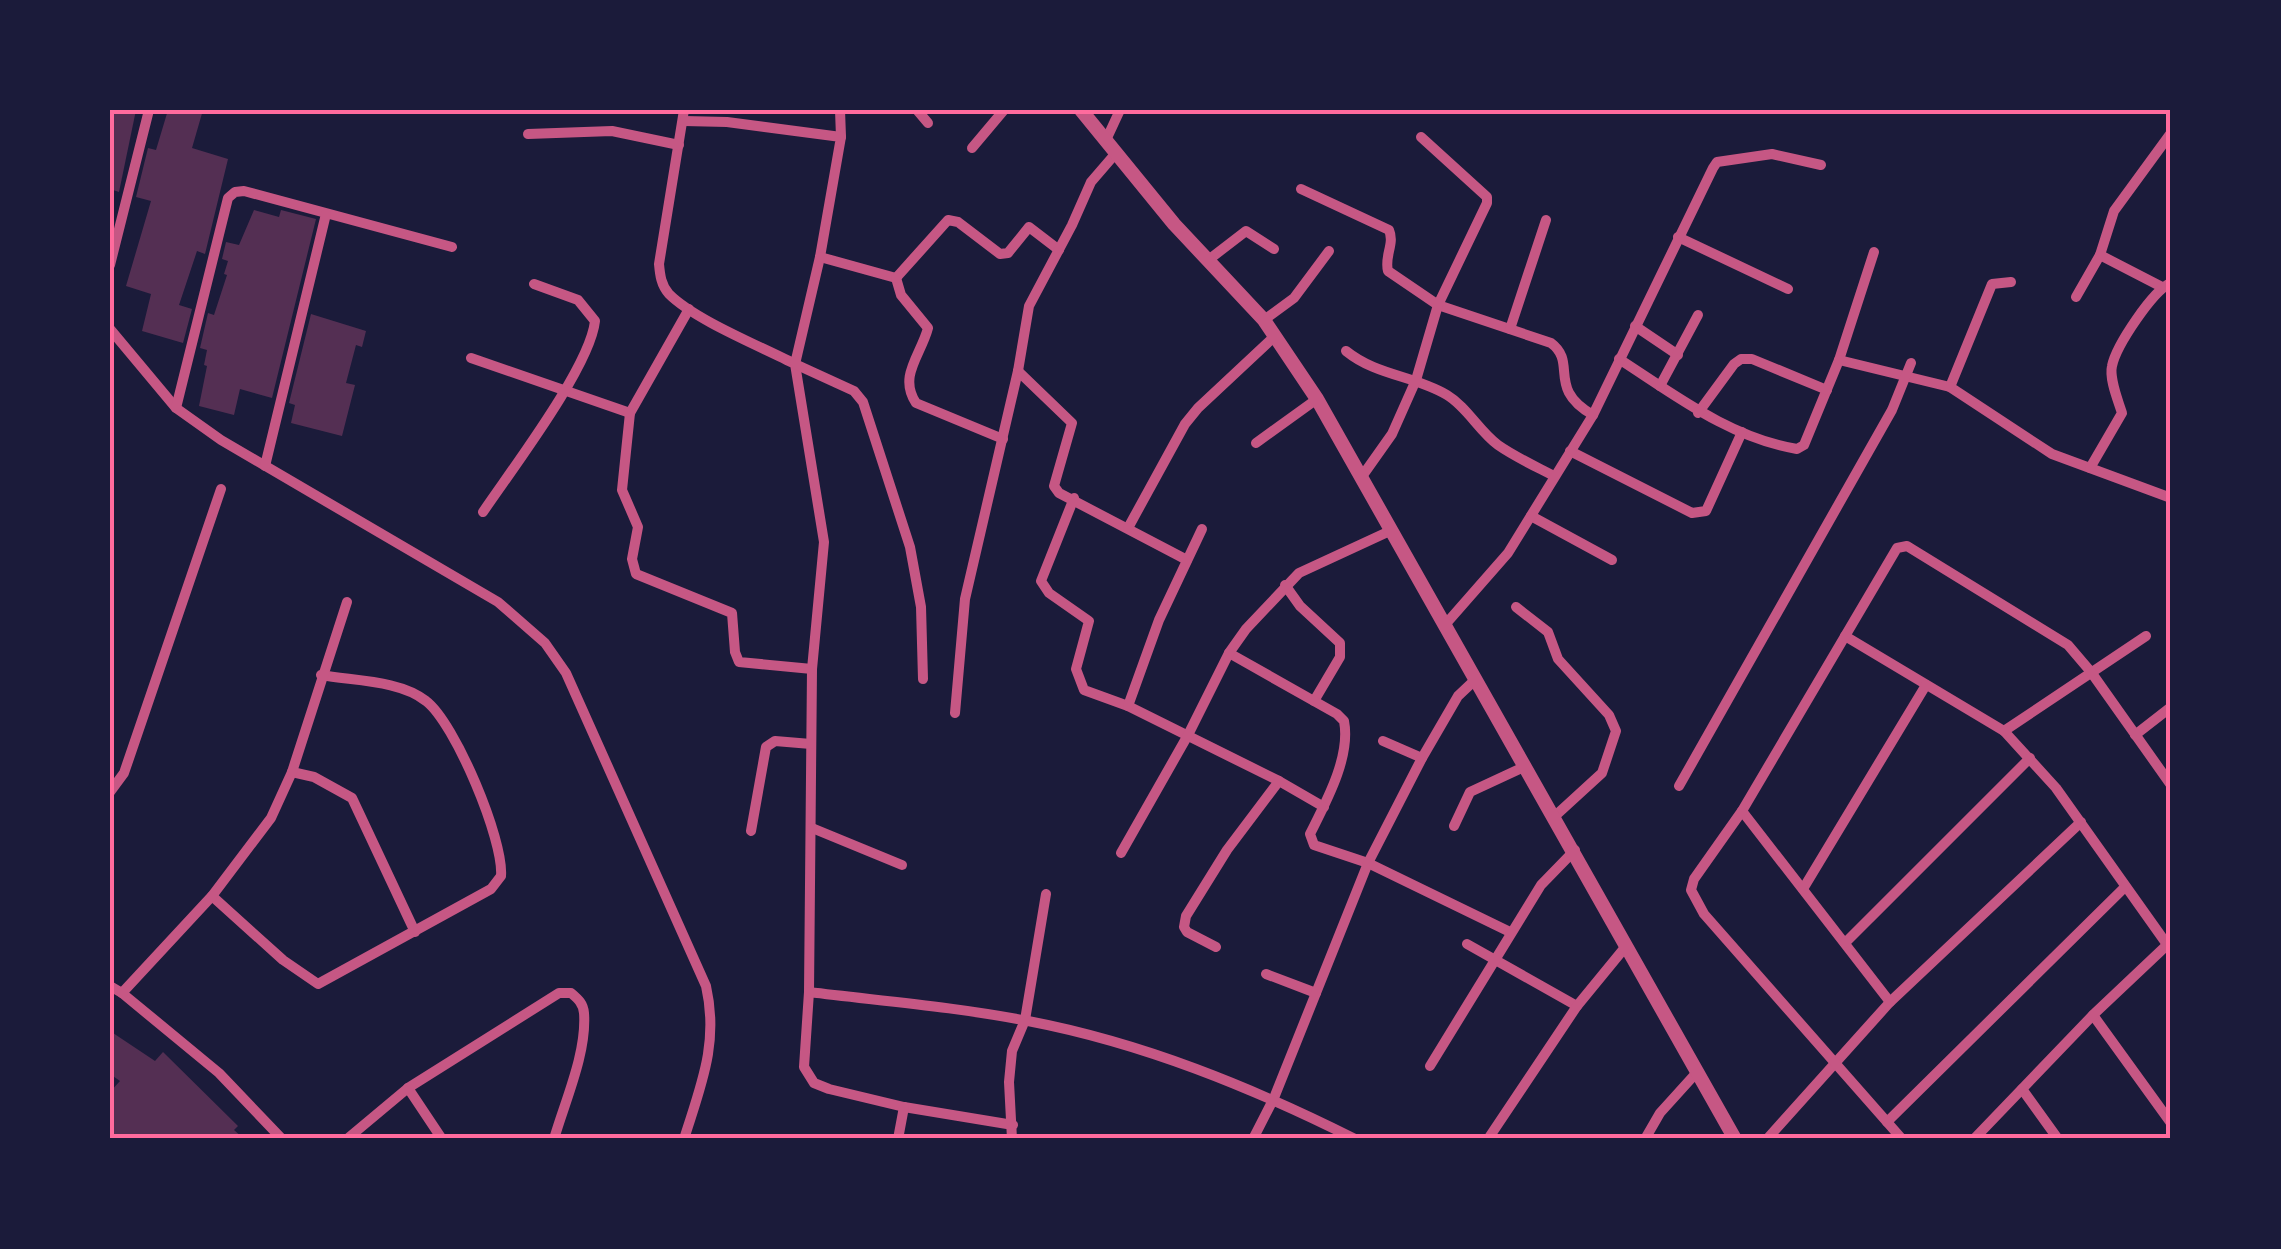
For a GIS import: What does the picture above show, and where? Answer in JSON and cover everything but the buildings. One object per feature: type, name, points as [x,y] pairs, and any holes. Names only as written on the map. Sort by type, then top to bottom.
[{"type":"street","points":[[110,265],[149,110]]},
{"type":"street","points":[[840,110],[841,137],[820,258],[794,364],[824,542],[812,669],[809,992],[804,1067],[814,1082],[904,1108],[1013,1125]]},
{"type":"street","points":[[917,110],[928,123]]},
{"type":"street","points":[[972,148],[1004,110]]},
{"type":"street","points":[[1081,110],[1207,260],[1264,320],[1318,399],[1736,1139]]},
{"type":"street","points":[[1106,138],[1120,110]]},
{"type":"street","points":[[841,137],[684,115],[659,264],[661,281],[688,309],[854,391],[863,402],[910,547],[921,606],[923,679]]},
{"type":"street","points":[[528,134],[612,130],[680,144]]},
{"type":"street","points":[[2076,297],[2100,255],[2114,212],[2171,133]]},
{"type":"street","points":[[1363,475],[1392,434],[1416,380],[1438,305],[1485,209],[1487,197],[1421,137]]},
{"type":"street","points":[[955,713],[965,598],[1018,371],[1029,306],[1091,182],[1116,153]]},
{"type":"street","points":[[1444,626],[1508,553],[1593,416],[1678,236],[1718,162],[1772,154],[1821,165]]},
{"type":"street","points":[[1301,188],[1389,230],[1392,240],[1388,271],[1438,305],[1558,348],[1566,392],[1574,404],[1593,416]]},
{"type":"street","points":[[176,408],[228,198],[234,192],[244,190],[452,247]]},
{"type":"street","points":[[265,466],[326,214]]},
{"type":"street","points":[[896,278],[948,220],[958,222],[1000,254],[1008,253],[1029,227],[1059,250]]},
{"type":"street","points":[[1510,329],[1546,220]]},
{"type":"street","points":[[1207,260],[1246,231],[1274,249]]},
{"type":"street","points":[[1678,236],[1788,289]]},
{"type":"street","points":[[1264,320],[1294,298],[1329,251]]},
{"type":"street","points":[[1619,359],[1698,412],[1742,432],[1797,449],[1804,445],[1840,360],[1874,252]]},
{"type":"street","points":[[2090,468],[2122,413],[2112,366],[2138,317],[2166,285],[2100,255]]},
{"type":"street","points":[[820,258],[896,278]]},
{"type":"street","points":[[896,278],[901,295],[928,328],[908,374],[908,391],[916,403],[1003,439]]},
{"type":"street","points":[[1950,387],[1992,284],[2011,282]]},
{"type":"street","points":[[483,512],[565,388],[594,336],[595,320],[578,300],[534,284]]},
{"type":"street","points":[[688,309],[630,413],[622,490],[638,526],[632,560],[636,574],[732,613],[734,652],[739,662],[812,669]]},
{"type":"street","points":[[1660,386],[1698,315]]},
{"type":"street","points":[[1636,326],[1678,356]]},
{"type":"street","points":[[110,330],[176,408],[221,440],[498,602],[545,643],[566,673],[706,986],[712,1013],[712,1048],[684,1139]]},
{"type":"street","points":[[1128,528],[1185,424],[1275,336]]},
{"type":"street","points":[[1346,351],[1362,364],[1389,376],[1416,380],[1451,397],[1496,444],[1554,476]]},
{"type":"street","points":[[470,358],[630,413]]},
{"type":"street","points":[[1698,412],[1741,359],[1827,390]]},
{"type":"street","points":[[1840,360],[1950,387],[2052,454],[2171,498]]},
{"type":"street","points":[[1679,786],[1892,410],[1911,363]]},
{"type":"street","points":[[1018,371],[1072,422],[1054,486],[1058,493],[1187,560]]},
{"type":"street","points":[[1256,444],[1318,399]]},
{"type":"street","points":[[1570,451],[1692,514],[1706,510],[1742,432]]},
{"type":"street","points":[[110,792],[124,773],[221,489]]},
{"type":"street","points":[[1074,498],[1041,581],[1049,594],[1089,621],[1076,668],[1084,690],[1188,735],[1324,807]]},
{"type":"street","points":[[1532,516],[1612,560]]},
{"type":"street","points":[[1128,706],[1159,620],[1202,529]]},
{"type":"street","points":[[1121,852],[1188,735],[1229,653],[1285,585],[1299,573],[1392,530]]},
{"type":"street","points":[[1902,1139],[1704,914],[1691,890],[1694,878],[1742,810],[1897,548],[1902,546],[2068,645],[2171,785]]},
{"type":"street","points":[[1285,585],[1300,606],[1340,643],[1340,657],[1314,702]]},
{"type":"street","points":[[122,993],[212,896],[271,818],[292,772],[347,602]]},
{"type":"street","points":[[1516,607],[1548,632],[1558,659],[1609,715],[1616,730],[1602,773],[1555,816]]},
{"type":"street","points":[[1845,636],[2004,731],[2080,822],[2169,947],[2093,1014],[1974,1139]]},
{"type":"street","points":[[2004,731],[2146,636]]},
{"type":"street","points":[[1229,653],[1344,721],[1345,742],[1324,807],[1310,834],[1312,842],[1368,863],[1510,932]]},
{"type":"street","points":[[212,896],[283,960],[318,984],[491,889],[502,876],[498,840],[454,739],[427,702],[408,690],[321,675]]},
{"type":"street","points":[[1253,1139],[1274,1098],[1368,863],[1458,696],[1476,680]]},
{"type":"street","points":[[1803,889],[1926,685]]},
{"type":"street","points":[[2135,735],[2171,707]]},
{"type":"street","points":[[751,830],[766,747],[775,741],[812,744]]},
{"type":"street","points":[[1382,741],[1422,758]]},
{"type":"street","points":[[1845,943],[2030,758]]},
{"type":"street","points":[[1454,826],[1470,792],[1526,766]]},
{"type":"street","points":[[292,772],[325,782],[352,798],[414,932]]},
{"type":"street","points":[[1216,947],[1187,932],[1186,916],[1227,850],[1279,781]]},
{"type":"street","points":[[1742,810],[1890,1002]]},
{"type":"street","points":[[1767,1139],[1890,1002],[2080,822]]},
{"type":"street","points":[[812,828],[902,865]]},
{"type":"street","points":[[1430,1066],[1540,885],[1574,850]]},
{"type":"street","points":[[1887,1122],[2125,887]]},
{"type":"street","points":[[1012,1139],[1012,1051],[1025,1020],[1046,894]]},
{"type":"street","points":[[1466,944],[1577,1006]]},
{"type":"street","points":[[1488,1139],[1577,1006],[1628,945]]},
{"type":"street","points":[[1266,974],[1316,994]]},
{"type":"street","points":[[110,986],[219,1073],[282,1139]]},
{"type":"street","points":[[809,992],[1025,1020],[1077,1032],[1197,1067],[1274,1098],[1355,1139]]},
{"type":"street","points":[[347,1139],[408,1088],[559,993],[572,993],[582,1003],[584,1014],[579,1052],[554,1139]]},
{"type":"street","points":[[2093,1014],[2171,1123]]},
{"type":"street","points":[[1645,1139],[1660,1113],[1698,1072]]},
{"type":"street","points":[[408,1088],[442,1139]]},
{"type":"street","points":[[2022,1089],[2058,1139]]},
{"type":"street","points":[[898,1139],[904,1108]]}]
